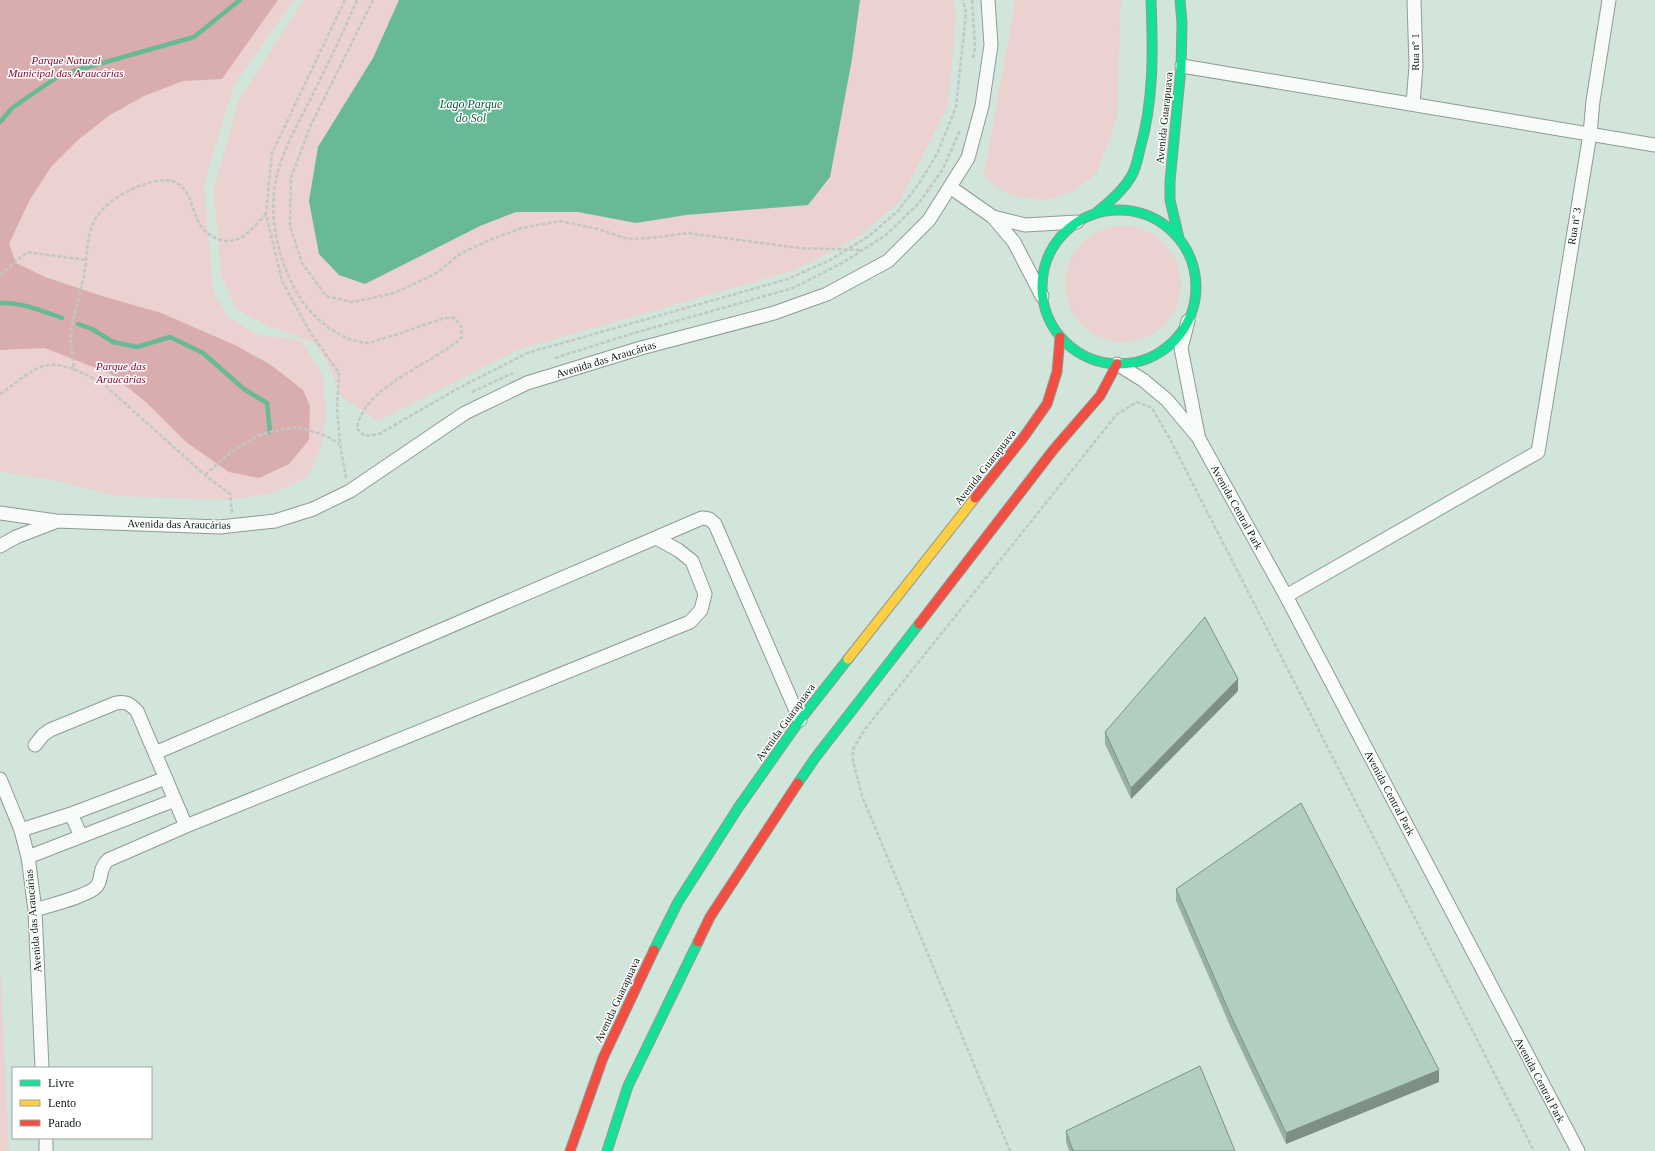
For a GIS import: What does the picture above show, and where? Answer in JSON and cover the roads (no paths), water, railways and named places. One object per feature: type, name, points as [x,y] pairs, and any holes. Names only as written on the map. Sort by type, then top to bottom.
[{"type":"street","name":"Avenida das Araucárias","points":[[0,513],[56,521],[220,527],[275,521],[313,509],[350,491],[465,413],[527,383],[641,348],[774,313],[827,294],[888,261],[929,220],[968,158],[982,106],[991,45],[988,0]]},
{"type":"street","name":"Avenida Guarapuava","points":[[1096,213],[1119,191],[1132,175],[1142,146],[1149,99],[1152,26],[1151,0]]},
{"type":"street","name":"Avenida Guarapuava","points":[[1179,238],[1170,200],[1170,181],[1182,66],[1183,22],[1180,0]]},
{"type":"street","name":"Rua nº 1","points":[[1413,104],[1416,66],[1414,0]]},
{"type":"street","name":"Rua nº 3","points":[[1286,596],[1538,452],[1590,134],[1593,101],[1609,0]]},
{"type":"street","points":[[1182,66],[1655,145]]},
{"type":"street","points":[[950,187],[993,217],[1014,242],[1042,296],[1048,318],[1060,337],[1076,351],[1096,360],[1117,364],[1139,362],[1159,353],[1176,339],[1188,321]]},
{"type":"street","points":[[1042,296],[1043,274],[1049,254],[1061,236],[1077,222],[1096,213],[1119,209],[1142,213],[1162,223],[1179,238],[1191,257],[1196,278],[1195,300],[1181,348],[1198,436]]},
{"type":"street","points":[[993,217],[1025,225],[1077,222]]},
{"type":"street","name":"Avenida Guarapuava","points":[[570,1151],[602,1058],[678,902],[738,808],[800,720],[1023,438],[1047,404],[1057,372],[1060,337]]},
{"type":"street","points":[[1117,364],[1143,380],[1167,400],[1198,436]]},
{"type":"street","points":[[608,1151],[628,1086],[710,917],[814,758],[1054,449],[1100,396],[1117,364]]},
{"type":"street","name":"Avenida Central Park","points":[[1198,436],[1286,596],[1578,1151]]},
{"type":"street","points":[[155,753],[702,518],[709,519],[715,524],[800,720]]},
{"type":"street","name":"Avenida das Araucárias","points":[[0,546],[16,537],[56,521]]},
{"type":"street","points":[[35,910],[91,891],[98,884],[101,868],[108,860],[186,826],[690,622],[701,610],[705,594],[692,561],[678,550],[656,538]]},
{"type":"street","points":[[35,745],[43,735],[50,730],[116,703],[124,702],[131,705],[137,711],[186,826]]},
{"type":"street","points":[[21,830],[71,814],[166,778]]},
{"type":"street","name":"Avenida das Araucárias","points":[[0,779],[21,830],[28,856],[35,910],[42,1067]]},
{"type":"street","points":[[28,856],[175,800]]},
{"type":"street","points":[[71,814],[81,836]]},
{"type":"street","points":[[46,1139],[46,1151]]},
{"type":"water","name":"Lago Parque do Sol","points":[[399,0],[860,0],[852,59],[830,177],[808,205],[686,215],[636,223],[578,212],[516,212],[480,226],[365,284],[339,275],[319,254],[309,201],[318,147],[373,58]]},
{"type":"waterway","points":[[0,122],[12,108],[60,75],[194,37],[240,0]]},
{"type":"waterway","points":[[0,303],[24,305],[62,318]]},
{"type":"waterway","points":[[78,324],[92,329],[113,342],[137,347],[170,337],[203,353],[244,389],[267,403],[270,432]]},
{"type":"park label","name":"Parque Natural Municipal das Araucárias","points":[[66,66]]},
{"type":"park label","name":"Parque das Araucárias","points":[[121,372]]}]
